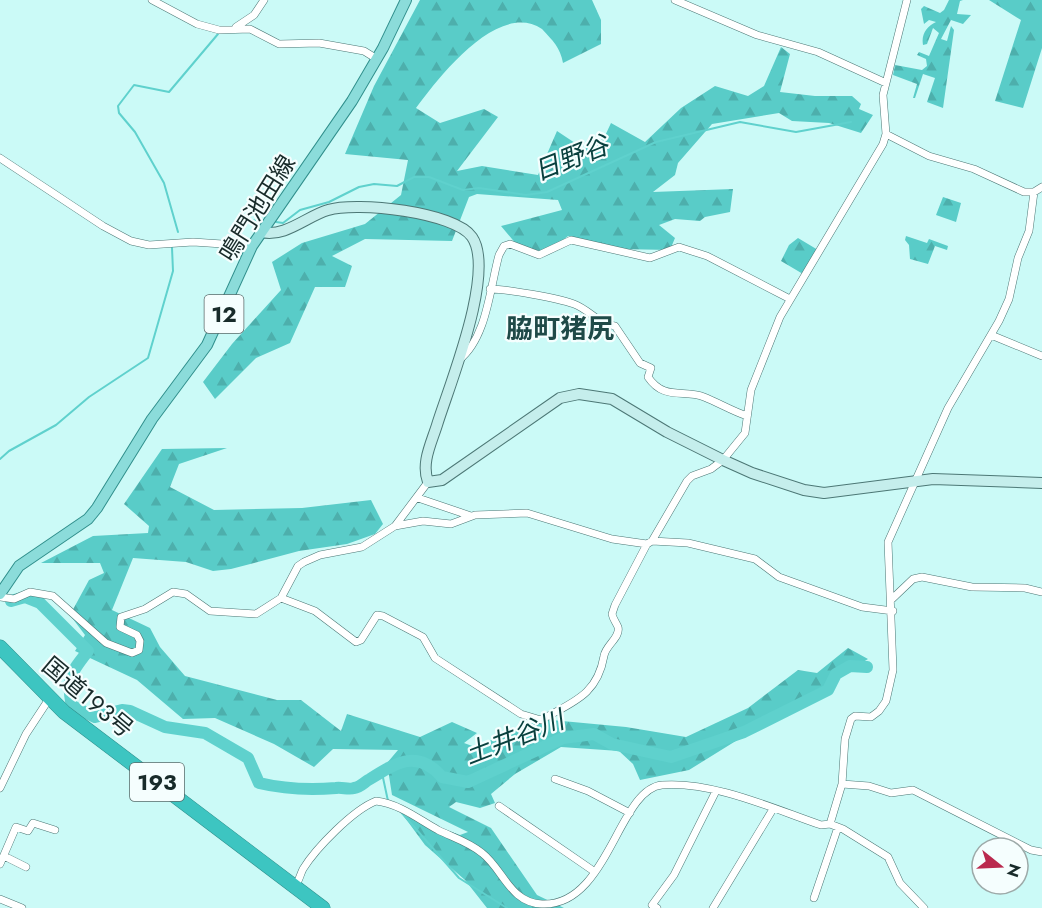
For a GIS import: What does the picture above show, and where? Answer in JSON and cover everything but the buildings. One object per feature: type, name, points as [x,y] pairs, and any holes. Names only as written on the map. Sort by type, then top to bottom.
[{"type":"highway","name":"国道193号","points":[[0,647],[49,699],[323,908]]},
{"type":"main road","name":"鳴門池田線","points":[[0,595],[20,566],[88,519],[97,508],[152,419],[212,337],[252,246],[352,101],[377,59],[406,0]]},
{"type":"street","points":[[152,0],[197,24],[219,30],[250,29],[279,44],[319,44],[364,51],[377,59]]},
{"type":"street","points":[[234,28],[254,15],[264,0]]},
{"type":"street","points":[[675,0],[757,35],[818,52],[886,83]]},
{"type":"street","points":[[281,598],[315,611],[351,641],[356,642],[361,640],[377,615],[383,616],[423,638],[435,658],[521,714],[541,720],[567,707],[594,686],[602,672],[607,648],[617,633],[618,626],[612,614],[615,605],[687,481],[723,460],[745,433],[757,374],[790,299],[883,144],[886,134],[882,104],[907,0]]},
{"type":"street","points":[[886,134],[929,156],[961,164],[1024,192],[1034,192],[1042,187]]},
{"type":"street","points":[[0,158],[103,226],[130,241],[149,245],[194,242],[252,246]]},
{"type":"street","points":[[830,824],[842,784],[845,739],[851,719],[855,716],[871,717],[886,701],[893,670],[893,611],[888,542],[948,408],[1009,298],[1018,258],[1029,231],[1034,192]]},
{"type":"street","points":[[0,595],[14,599],[30,592],[53,596],[106,643],[132,653],[139,650],[140,640],[137,635],[120,627],[121,618],[145,609],[173,592],[186,594],[205,609],[222,614],[256,614],[281,598],[298,566],[320,555],[362,547],[395,526],[418,498],[428,482],[425,462],[459,360],[475,298],[478,256],[471,236],[459,227],[403,211],[366,205],[329,209],[281,232],[261,232]]},
{"type":"street","points":[[459,360],[468,353],[476,336],[499,255],[504,246],[517,245],[539,255],[571,240],[650,258],[660,256],[675,248],[696,252],[790,299]]},
{"type":"street","points":[[490,289],[506,290],[574,304],[604,325],[615,327],[640,363],[651,368],[648,377],[652,382],[669,392],[678,395],[696,394],[747,416]]},
{"type":"street","points":[[991,334],[1042,356]]},
{"type":"street","points":[[428,482],[442,480],[560,398],[579,394],[612,399],[667,432],[723,460],[789,487],[824,493],[914,480],[959,479],[1042,483]]},
{"type":"street","points":[[418,498],[471,516]]},
{"type":"street","points":[[395,526],[423,521],[451,524],[471,516],[527,513],[612,539],[688,543],[754,559],[779,577],[862,607],[893,611]]},
{"type":"street","points":[[892,599],[913,579],[922,577],[972,587],[1025,588],[1042,592]]},
{"type":"street","points":[[0,788],[26,734],[49,699]]},
{"type":"street","points":[[555,779],[588,791],[630,813]]},
{"type":"street","points":[[842,784],[869,786],[891,793],[913,790],[1031,850],[1042,852]]},
{"type":"street","points":[[295,886],[309,861],[346,819],[364,806],[376,801],[395,806],[480,850],[490,859],[503,881],[527,900],[542,904],[568,898],[578,894],[595,872],[630,813],[646,793],[660,785],[732,794],[821,825],[830,824],[838,827],[864,840],[888,857],[900,883],[924,908]]},
{"type":"street","points":[[657,908],[652,905],[674,876],[716,791]]},
{"type":"street","points":[[499,806],[595,872]]},
{"type":"street","points":[[713,908],[773,809]]},
{"type":"street","points":[[0,864],[16,827],[28,831],[33,823],[54,830]]},
{"type":"street","points":[[814,898],[838,827]]},
{"type":"street","points":[[4,856],[26,867]]},
{"type":"street","points":[[0,898],[22,908]]},
{"type":"green space","points":[[420,0],[592,0],[601,20],[601,44],[563,63],[558,48],[542,29],[525,23],[507,25],[489,33],[454,62],[416,108],[440,123],[484,109],[498,117],[457,171],[482,166],[538,175],[557,131],[584,149],[604,138],[611,123],[645,142],[681,108],[715,86],[748,96],[764,86],[781,47],[790,54],[780,92],[815,96],[852,96],[861,104],[859,109],[873,115],[861,133],[829,123],[792,121],[779,113],[712,124],[678,163],[675,175],[653,192],[733,189],[730,212],[705,217],[700,221],[675,219],[659,225],[675,238],[670,250],[619,249],[568,236],[547,253],[517,245],[501,226],[562,210],[558,200],[477,194],[469,197],[452,241],[365,239],[332,256],[352,266],[345,287],[315,287],[290,343],[256,358],[215,399],[203,382],[232,344],[281,290],[272,262],[302,243],[365,224],[401,195],[408,160],[345,154],[374,86]]},
{"type":"green space","points":[[949,0],[963,0],[960,1],[957,14],[971,15],[963,24],[951,20],[941,39],[947,41],[951,26],[954,30],[943,108],[927,102],[935,78],[923,74],[915,98],[913,98],[917,84],[893,75],[895,65],[922,70],[927,66],[926,59],[917,55],[919,52],[929,56],[939,33],[933,28],[927,44],[923,45],[925,31],[936,22],[929,20],[924,24],[921,9],[924,6],[940,13]]},
{"type":"green space","points":[[989,0],[1042,0],[1042,48],[1023,108],[995,101],[1021,20]]},
{"type":"green space","points":[[943,197],[961,203],[956,222],[936,215]]},
{"type":"green space","points":[[906,236],[927,243],[929,239],[948,246],[947,250],[935,246],[928,264],[910,259]]},
{"type":"green space","points":[[798,238],[818,250],[803,274],[781,261],[789,245]]},
{"type":"green space","points":[[227,448],[179,464],[170,487],[214,510],[302,508],[371,500],[383,524],[375,534],[347,544],[299,551],[231,569],[213,571],[186,562],[133,558],[112,610],[150,628],[160,647],[185,676],[277,700],[301,700],[341,731],[347,714],[420,737],[452,722],[477,733],[464,743],[475,747],[541,719],[626,727],[686,737],[748,708],[798,670],[817,673],[848,648],[868,659],[689,770],[640,780],[633,764],[619,751],[561,747],[515,774],[491,794],[495,803],[480,808],[456,802],[449,807],[491,828],[537,895],[564,908],[487,908],[465,880],[425,845],[403,815],[460,835],[468,832],[392,795],[387,763],[398,750],[333,749],[314,767],[274,744],[215,718],[183,719],[137,680],[75,651],[85,635],[70,615],[89,580],[104,573],[100,563],[41,563],[93,536],[148,533],[149,526],[124,504],[162,449]]},
{"type":"waterway","points":[[178,232],[164,183],[135,132],[119,113],[118,106],[134,85],[169,92],[218,34]]},
{"type":"waterway","name":"日野谷","points":[[276,222],[283,223],[300,210],[329,202],[359,187],[374,184],[397,186],[414,177],[429,177],[463,190],[479,188],[526,195],[547,192],[656,142],[740,122],[796,132],[851,122]]},
{"type":"waterway","name":"日野谷","points":[[247,220],[262,221]]},
{"type":"waterway","points":[[0,459],[9,451],[56,425],[89,397],[148,358],[173,271],[172,248]]},
{"type":"waterway","name":"土井谷川","points":[[11,601],[25,597],[40,603],[88,651],[71,677],[69,689],[72,706],[95,717],[122,710],[130,711],[165,727],[205,733],[248,758],[259,783],[278,787],[350,789],[361,786],[389,768],[407,761],[424,763],[442,777],[468,782],[563,738],[594,734],[612,744],[671,757],[744,732],[828,690],[836,674],[850,666],[867,667]]},
{"type":"waterway","points":[[382,773],[388,801]]},
{"type":"waterway","points":[[401,812],[459,878],[507,908]]},
{"type":"district","name":"脇町猪尻","points":[[560,328]]}]
